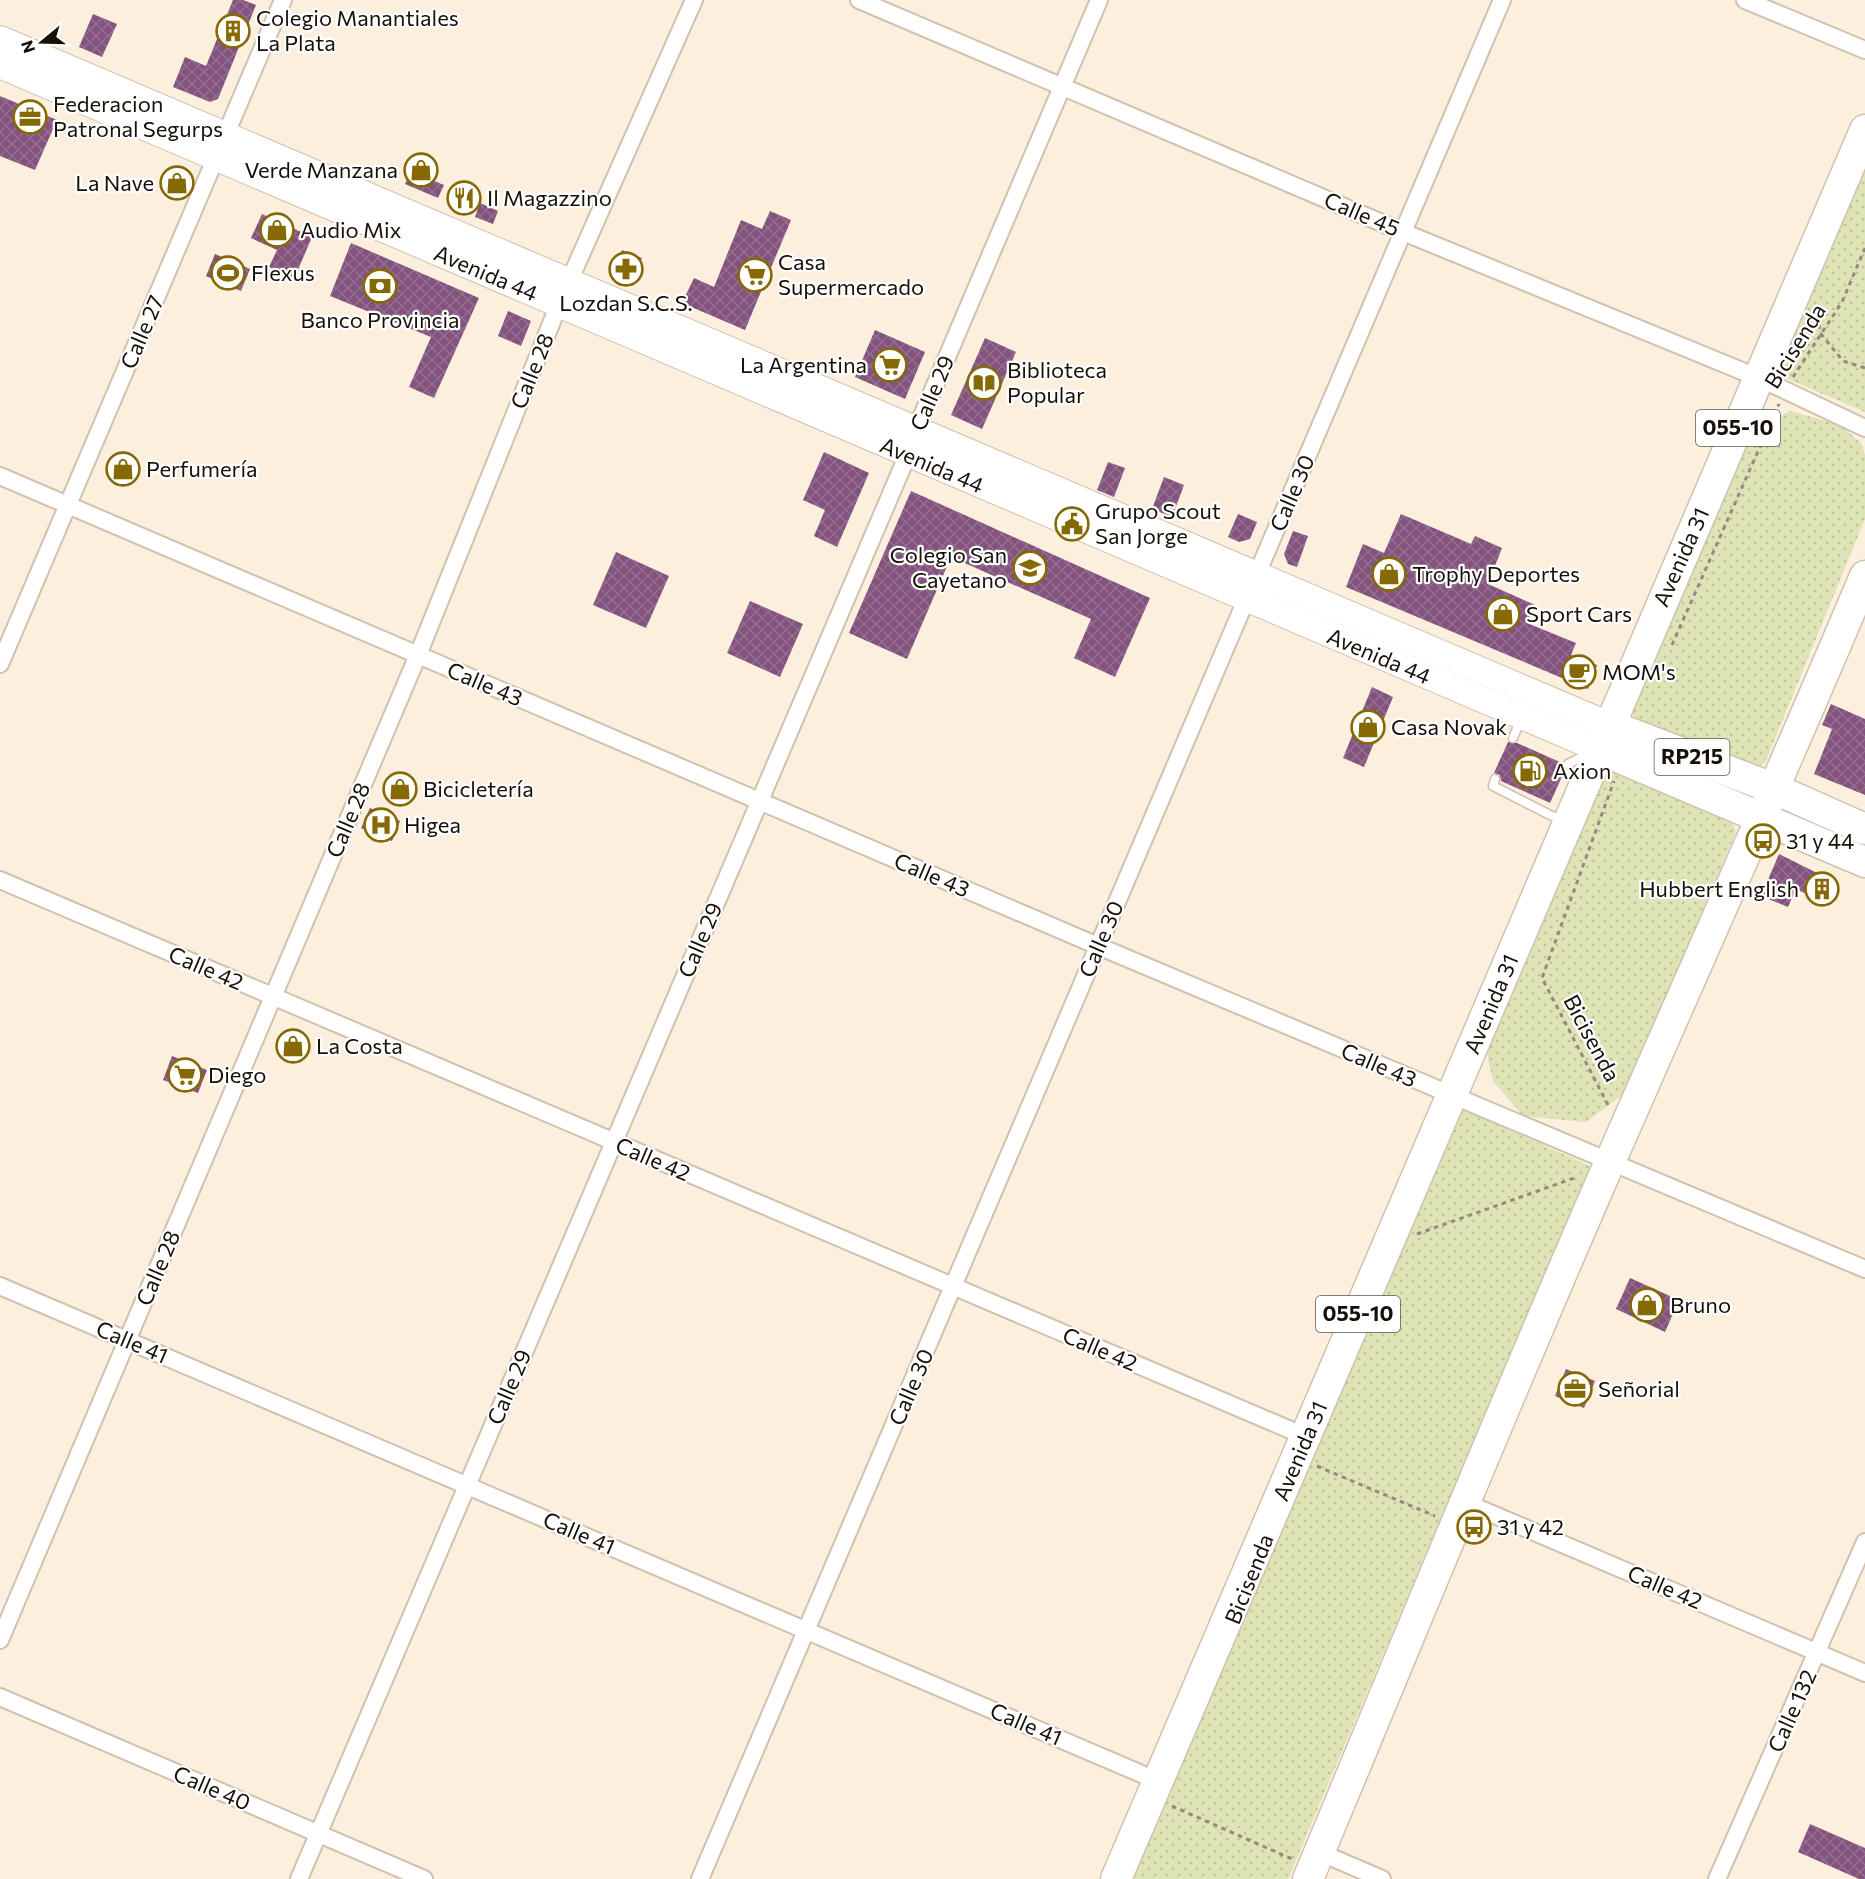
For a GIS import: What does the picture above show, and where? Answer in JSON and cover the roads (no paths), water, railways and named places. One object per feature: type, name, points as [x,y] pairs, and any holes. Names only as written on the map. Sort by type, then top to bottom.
[{"type":"highway","name":"Avenida 31","points":[[1116,1879],[1165,1799],[1302,1447],[1568,824],[1610,744],[1772,384],[1865,130]]},
{"type":"highway","points":[[1313,1866],[1460,1513],[1599,1156],[1762,818],[1865,576]]},
{"type":"highway","name":"Avenida 44","points":[[1610,744],[1775,789],[1865,829]]},
{"type":"highway","name":"Avenida 44","points":[[1610,744],[1762,818],[1865,862]]},
{"type":"main road","name":"Avenida 44","points":[[0,39],[226,135],[908,454],[1247,600],[1518,727],[1610,744]]},
{"type":"main road","name":"Avenida 44","points":[[0,65],[216,159],[916,429],[1257,575],[1610,744]]},
{"type":"street","name":"Calle 27","points":[[0,664],[284,0]]},
{"type":"street","name":"Calle 28","points":[[0,1640],[418,655],[564,292],[694,0]]},
{"type":"street","name":"Calle 45","points":[[859,0],[1403,232],[1772,384],[1865,428]]},
{"type":"street","name":"Calle 29","points":[[298,1879],[908,454],[916,429],[1099,0]]},
{"type":"street","name":"Calle 30","points":[[700,1879],[1502,0]]},
{"type":"street","points":[[1745,0],[1865,50]]},
{"type":"street","name":"Calle 43","points":[[0,476],[1098,946],[1865,1269]]},
{"type":"street","name":"Calle 42","points":[[0,880],[953,1286],[1302,1447]]},
{"type":"street","name":"Calle 41","points":[[0,1286],[806,1630],[1165,1799]]},
{"type":"street","name":"Calle 42","points":[[1460,1513],[1818,1652],[1865,1673]]},
{"type":"street","name":"Calle 132","points":[[1717,1879],[1865,1542]]},
{"type":"street","name":"Calle 40","points":[[0,1697],[424,1879]]},
{"type":"street","points":[[1313,1866],[1382,1879]]},
{"type":"lane","points":[[1568,764],[1610,744]]},
{"type":"lane","points":[[1496,780],[1493,786],[1534,802],[1568,824]]},
{"type":"place","name":"Colegio Manantiales La Plata","points":[[233,31]]},
{"type":"place","name":"Federacion Patronal Segurps","points":[[30,117]]},
{"type":"place","name":"Verde Manzana","points":[[421,170]]},
{"type":"place","name":"La Nave","points":[[177,183]]},
{"type":"place","name":"Il Magazzino","points":[[464,198]]},
{"type":"place","name":"Audio Mix","points":[[277,230]]},
{"type":"place","name":"Lozdan S.C.S.","points":[[626,269]]},
{"type":"place","name":"Flexus","points":[[228,273]]},
{"type":"place","name":"Casa Supermercado","points":[[755,275]]},
{"type":"place","name":"Banco Provincia","points":[[380,286]]},
{"type":"place","name":"La Argentina","points":[[890,365]]},
{"type":"place","name":"Biblioteca Popular","points":[[984,383]]},
{"type":"place","name":"Perfumería","points":[[123,469]]},
{"type":"place","name":"Grupo Scout San Jorge","points":[[1072,524]]},
{"type":"place","name":"Colegio San Cayetano","points":[[1030,568]]},
{"type":"place","name":"Trophy Deportes","points":[[1389,574]]},
{"type":"place","name":"Sport Cars","points":[[1503,614]]},
{"type":"place","name":"MOM's","points":[[1579,672]]},
{"type":"place","name":"Casa Novak","points":[[1368,727]]},
{"type":"place","name":"Axion","points":[[1530,771]]},
{"type":"place","name":"Bicicletería","points":[[400,789]]},
{"type":"place","name":"Higea","points":[[381,825]]},
{"type":"place","name":"31 y 44","points":[[1763,841]]},
{"type":"place","name":"Hubbert English","points":[[1822,889]]},
{"type":"place","name":"La Costa","points":[[293,1046]]},
{"type":"place","name":"Diego","points":[[185,1075]]},
{"type":"place","name":"Bruno","points":[[1647,1305]]},
{"type":"place","name":"Señorial","points":[[1575,1389]]},
{"type":"place","name":"31 y 42","points":[[1474,1527]]}]
